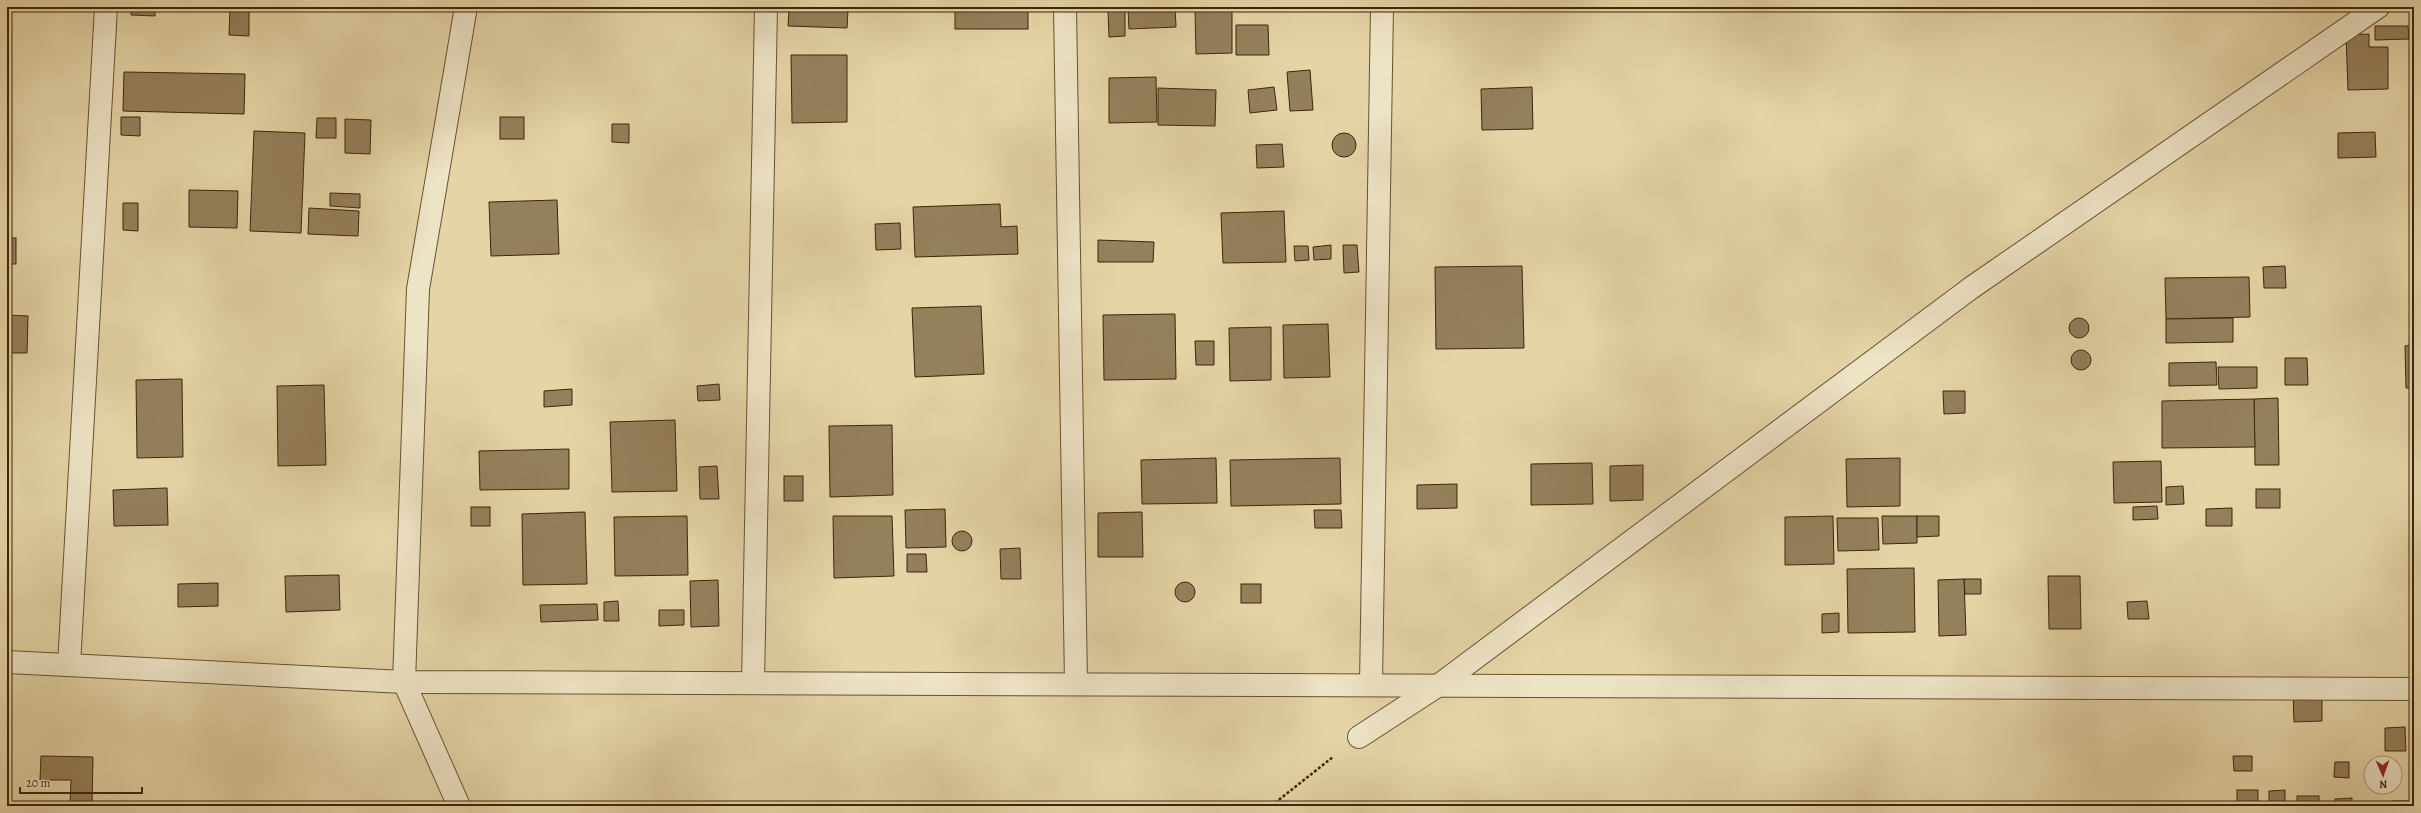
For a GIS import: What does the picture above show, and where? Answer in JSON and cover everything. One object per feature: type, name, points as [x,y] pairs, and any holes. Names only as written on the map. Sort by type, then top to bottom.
[{"type":"street","points":[[69,665],[106,7]]},
{"type":"street","points":[[459,806],[404,682],[418,289],[466,7]]},
{"type":"street","points":[[753,682],[766,7]]},
{"type":"street","points":[[1065,7],[1076,682]]},
{"type":"street","points":[[1371,684],[1382,7]]},
{"type":"street","points":[[1359,737],[1439,685],[1971,288],[2378,7]]},
{"type":"street","points":[[7,662],[404,682],[1076,682],[2414,689]]},
{"type":"path","points":[[1271,806],[1359,737]]},
{"type":"building","points":[[131,7],[155,7],[155,16],[131,15]]},
{"type":"building","points":[[955,7],[1028,7],[1028,29],[955,29]]},
{"type":"building","points":[[1175,7],[1176,27],[1129,29],[1128,9]]},
{"type":"building","points":[[230,9],[249,10],[249,36],[229,35]]},
{"type":"building","points":[[789,9],[848,10],[847,28],[788,26]]},
{"type":"building","points":[[1232,9],[1232,53],[1196,54],[1195,10]]},
{"type":"building","points":[[1108,10],[1125,10],[1125,36],[1109,37]]},
{"type":"building","points":[[1236,25],[1268,25],[1269,55],[1236,55]]},
{"type":"building","points":[[2375,26],[2408,26],[2409,39],[2375,40]]},
{"type":"building","points":[[2369,34],[2369,47],[2388,47],[2388,89],[2348,90],[2346,35]]},
{"type":"building","points":[[791,55],[847,55],[847,122],[792,123]]},
{"type":"building","points":[[1310,70],[1313,110],[1290,111],[1287,72]]},
{"type":"building","points":[[124,72],[245,74],[244,114],[123,111]]},
{"type":"building","points":[[1156,77],[1157,122],[1109,123],[1109,78]]},
{"type":"building","points":[[1274,87],[1277,110],[1250,113],[1248,90]]},
{"type":"building","points":[[1532,87],[1533,129],[1482,130],[1481,89]]},
{"type":"building","points":[[1158,88],[1216,90],[1215,126],[1158,125]]},
{"type":"building","points":[[121,117],[140,117],[140,136],[121,135]]},
{"type":"building","points":[[500,117],[524,117],[524,139],[500,139]]},
{"type":"building","points":[[317,118],[336,118],[336,138],[316,138]]},
{"type":"building","points":[[345,119],[371,120],[370,154],[345,153]]},
{"type":"building","points":[[612,124],[629,124],[629,143],[612,142]]},
{"type":"building","points":[[254,131],[305,133],[301,233],[250,231]]},
{"type":"building","points":[[2375,132],[2376,157],[2338,158],[2338,133]]},
{"type":"building","points":[[1344,133],[1353,136],[1356,145],[1353,154],[1344,157],[1335,154],[1332,145],[1335,136]]},
{"type":"building","points":[[1282,144],[1284,167],[1257,168],[1256,145]]},
{"type":"building","points":[[189,190],[238,191],[237,228],[189,227]]},
{"type":"building","points":[[330,193],[360,194],[360,208],[330,206]]},
{"type":"building","points":[[557,200],[559,254],[491,256],[489,202]]},
{"type":"building","points":[[123,203],[138,203],[138,231],[123,230]]},
{"type":"building","points":[[1000,204],[1001,227],[1017,226],[1018,254],[915,257],[913,207]]},
{"type":"building","points":[[309,208],[359,211],[358,236],[308,234]]},
{"type":"building","points":[[1284,211],[1286,262],[1223,263],[1221,213]]},
{"type":"building","points":[[900,223],[901,249],[876,250],[875,224]]},
{"type":"building","points":[[7,238],[16,238],[16,264],[7,264]]},
{"type":"building","points":[[1098,240],[1154,242],[1153,262],[1098,262]]},
{"type":"building","points":[[1331,245],[1331,259],[1314,260],[1313,247]]},
{"type":"building","points":[[1343,245],[1357,245],[1359,272],[1344,273]]},
{"type":"building","points":[[1294,246],[1308,246],[1309,260],[1295,261]]},
{"type":"building","points":[[1522,266],[1524,348],[1436,349],[1435,267]]},
{"type":"building","points":[[2285,266],[2286,288],[2264,288],[2263,267]]},
{"type":"building","points":[[2249,277],[2250,317],[2166,319],[2165,278]]},
{"type":"building","points":[[981,306],[984,374],[915,377],[912,308]]},
{"type":"building","points":[[1175,314],[1176,379],[1104,380],[1103,315]]},
{"type":"building","points":[[7,315],[28,316],[27,353],[7,353]]},
{"type":"building","points":[[2079,318],[2086,321],[2089,328],[2086,335],[2079,338],[2072,335],[2069,328],[2072,321]]},
{"type":"building","points":[[2233,318],[2233,342],[2166,343],[2166,319]]},
{"type":"building","points":[[1328,324],[1330,377],[1284,378],[1283,325]]},
{"type":"building","points":[[1271,327],[1271,380],[1230,381],[1229,328]]},
{"type":"building","points":[[1195,341],[1214,341],[1214,365],[1196,365]]},
{"type":"building","points":[[2414,345],[2414,388],[2406,388],[2405,346]]},
{"type":"building","points":[[2081,350],[2088,353],[2091,360],[2088,367],[2081,370],[2074,367],[2071,360],[2074,353]]},
{"type":"building","points":[[2285,358],[2307,358],[2308,385],[2285,385]]},
{"type":"building","points":[[2216,362],[2217,385],[2169,386],[2169,363]]},
{"type":"building","points":[[2218,367],[2257,367],[2257,388],[2219,389]]},
{"type":"building","points":[[182,379],[183,457],[137,458],[136,380]]},
{"type":"building","points":[[719,384],[720,400],[698,401],[697,386]]},
{"type":"building","points":[[324,385],[326,465],[278,466],[277,386]]},
{"type":"building","points":[[572,389],[572,405],[544,407],[544,391]]},
{"type":"building","points":[[1943,391],[1965,391],[1965,413],[1944,414]]},
{"type":"building","points":[[2278,398],[2279,465],[2255,465],[2254,399]]},
{"type":"building","points":[[2254,399],[2255,447],[2162,448],[2162,401]]},
{"type":"building","points":[[675,420],[677,491],[612,492],[610,422]]},
{"type":"building","points":[[892,425],[893,495],[830,497],[829,426]]},
{"type":"building","points":[[569,449],[569,489],[480,490],[479,451]]},
{"type":"building","points":[[1216,458],[1217,503],[1142,504],[1141,460]]},
{"type":"building","points":[[1340,458],[1341,504],[1231,506],[1230,460]]},
{"type":"building","points":[[1900,458],[1900,506],[1847,507],[1846,459]]},
{"type":"building","points":[[2161,461],[2162,502],[2114,503],[2113,462]]},
{"type":"building","points":[[1592,463],[1593,504],[1531,505],[1531,464]]},
{"type":"building","points":[[1643,465],[1643,500],[1610,501],[1610,466]]},
{"type":"building","points":[[717,466],[719,499],[700,499],[699,467]]},
{"type":"building","points":[[784,476],[803,476],[803,501],[784,501]]},
{"type":"building","points":[[1457,484],[1457,508],[1417,509],[1417,485]]},
{"type":"building","points":[[2183,486],[2184,504],[2166,505],[2166,487]]},
{"type":"building","points":[[167,488],[168,525],[114,526],[113,490]]},
{"type":"building","points":[[2256,489],[2280,489],[2280,508],[2256,508]]},
{"type":"building","points":[[2157,506],[2158,519],[2133,520],[2133,507]]},
{"type":"building","points":[[471,507],[490,507],[490,526],[471,526]]},
{"type":"building","points":[[2232,508],[2232,526],[2206,526],[2206,509]]},
{"type":"building","points":[[945,509],[946,547],[906,548],[905,510]]},
{"type":"building","points":[[1314,510],[1341,510],[1342,528],[1315,528]]},
{"type":"building","points":[[585,512],[587,584],[523,585],[522,514]]},
{"type":"building","points":[[1142,512],[1143,557],[1098,557],[1098,513]]},
{"type":"building","points":[[687,516],[688,575],[615,576],[614,517]]},
{"type":"building","points":[[833,516],[892,516],[894,576],[834,578]]},
{"type":"building","points":[[1833,516],[1834,564],[1785,565],[1785,517]]},
{"type":"building","points":[[1882,516],[1917,516],[1917,543],[1883,544]]},
{"type":"building","points":[[1917,516],[1939,516],[1939,536],[1917,537]]},
{"type":"building","points":[[1837,518],[1878,518],[1879,550],[1838,551]]},
{"type":"building","points":[[962,531],[969,534],[972,541],[969,548],[962,551],[955,548],[952,541],[955,534]]},
{"type":"building","points":[[1020,548],[1021,579],[1001,579],[1000,549]]},
{"type":"building","points":[[907,554],[926,554],[927,572],[907,572]]},
{"type":"building","points":[[1914,568],[1915,632],[1848,633],[1847,569]]},
{"type":"building","points":[[339,575],[340,610],[286,612],[285,576]]},
{"type":"building","points":[[2048,576],[2080,576],[2081,629],[2049,629]]},
{"type":"building","points":[[1964,579],[1981,579],[1981,594],[1965,594]]},
{"type":"building","points":[[1964,579],[1966,635],[1939,636],[1938,580]]},
{"type":"building","points":[[718,580],[719,626],[691,627],[690,581]]},
{"type":"building","points":[[1185,582],[1192,585],[1195,592],[1192,599],[1185,602],[1178,599],[1175,592],[1178,585]]},
{"type":"building","points":[[218,583],[218,606],[178,607],[178,584]]},
{"type":"building","points":[[1241,584],[1261,584],[1261,603],[1241,603]]},
{"type":"building","points":[[618,601],[619,621],[604,621],[604,602]]},
{"type":"building","points":[[2147,601],[2149,619],[2128,619],[2127,602]]},
{"type":"building","points":[[597,604],[598,620],[541,622],[540,605]]},
{"type":"building","points":[[659,610],[684,610],[684,625],[659,626]]},
{"type":"building","points":[[1839,613],[1839,632],[1822,633],[1822,614]]},
{"type":"building","points":[[2322,692],[2322,721],[2294,722],[2293,693]]},
{"type":"building","points":[[2405,727],[2406,751],[2385,751],[2385,728]]},
{"type":"building","points":[[41,756],[93,757],[92,806],[70,806],[71,780],[40,780]]},
{"type":"building","points":[[2233,756],[2252,756],[2252,771],[2234,771]]},
{"type":"building","points":[[2335,762],[2349,762],[2349,778],[2334,777]]},
{"type":"building","points":[[2237,790],[2258,790],[2258,806],[2237,806]]},
{"type":"building","points":[[2285,790],[2285,806],[2269,806],[2269,791]]},
{"type":"building","points":[[2297,796],[2319,796],[2319,806],[2297,806]]},
{"type":"building","points":[[2352,798],[2352,806],[2335,806],[2335,799]]},
{"type":"building","points":[[2393,801],[2412,801],[2412,806],[2393,806]]}]
